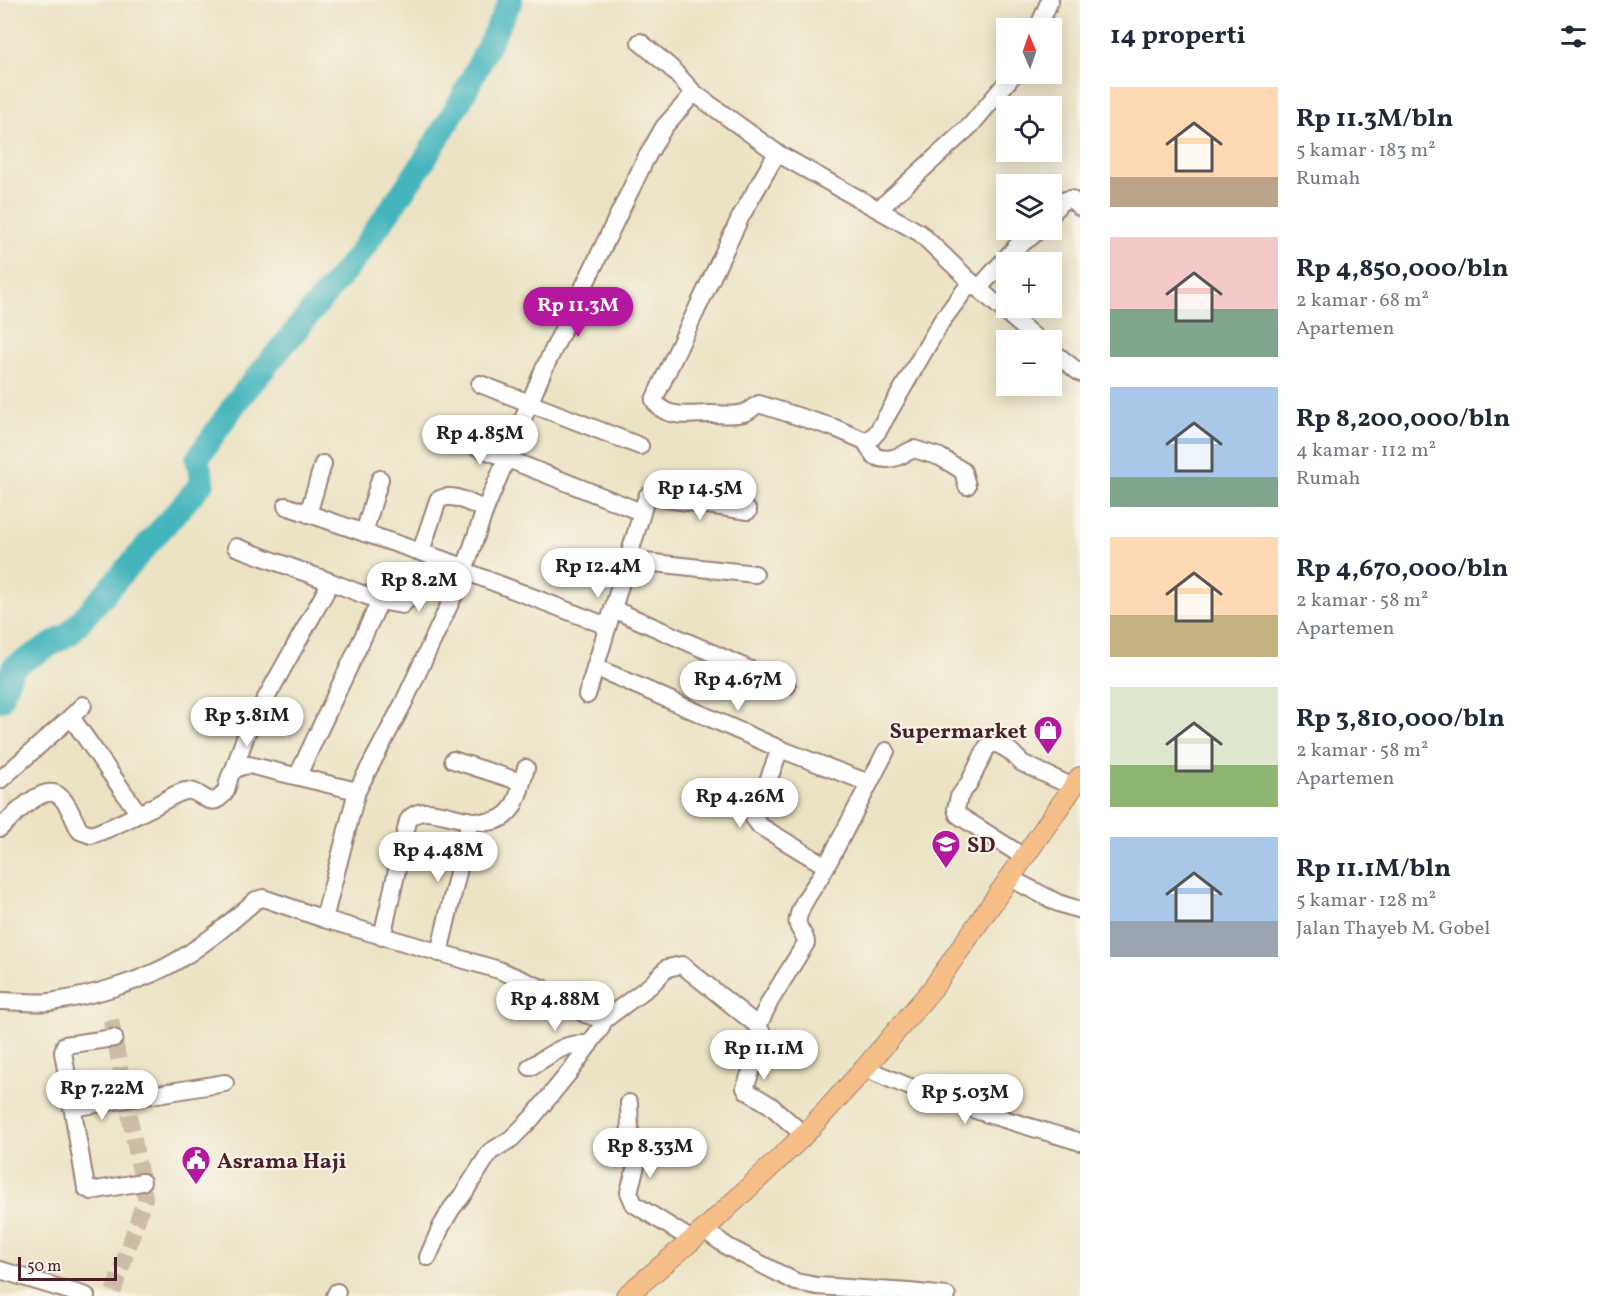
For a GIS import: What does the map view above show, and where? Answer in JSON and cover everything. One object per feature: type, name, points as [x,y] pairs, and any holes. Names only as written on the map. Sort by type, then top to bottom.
[{"type":"main road","points":[[626,1296],[698,1235],[804,1135],[866,1068],[933,988],[1076,782]]},
{"type":"street","points":[[1042,18],[1050,0]]},
{"type":"street","points":[[640,42],[670,67],[694,93],[777,153],[839,190],[879,209],[920,233],[974,286],[1026,330]]},
{"type":"street","points":[[879,209],[970,125],[1005,84]]},
{"type":"street","points":[[324,919],[357,790],[403,704],[462,573],[485,510],[543,371],[645,160],[664,127],[694,93]]},
{"type":"street","points":[[777,153],[741,216],[654,400],[662,409],[685,416],[744,413],[759,404],[835,428],[865,441],[874,456],[886,460],[914,449],[940,457],[963,471],[967,486]]},
{"type":"street","points":[[1062,203],[1071,199],[1080,207]]},
{"type":"street","points":[[865,441],[878,431],[941,322],[974,286],[1026,240]]},
{"type":"street","points":[[1062,359],[1080,373]]},
{"type":"street","points":[[480,384],[640,446]]},
{"type":"street","points":[[465,442],[641,512]]},
{"type":"street","points":[[308,514],[323,464]]},
{"type":"street","points":[[364,533],[380,479]]},
{"type":"street","points":[[587,695],[647,496],[748,511]]},
{"type":"street","points":[[421,551],[438,500],[443,497],[452,497],[485,510]]},
{"type":"street","points":[[286,506],[421,551],[462,573],[608,626]]},
{"type":"street","points":[[236,547],[380,601],[402,605],[413,594],[424,588],[462,573]]},
{"type":"street","points":[[627,560],[755,574]]},
{"type":"street","points":[[0,828],[34,798],[46,794],[57,795],[63,801],[80,831],[87,835],[101,832],[183,792],[195,791],[209,802],[224,795],[230,772],[234,769],[248,732],[331,582]]},
{"type":"street","points":[[298,775],[380,601]]},
{"type":"street","points":[[613,609],[788,686]]},
{"type":"street","points":[[595,667],[780,749],[869,783]]},
{"type":"street","points":[[0,780],[77,711],[139,814]]},
{"type":"street","points":[[1024,857],[958,815],[956,809],[958,797],[969,783],[987,747],[998,744],[1010,751],[1022,763],[1076,782]]},
{"type":"street","points":[[780,749],[754,818],[760,826],[826,866]]},
{"type":"street","points":[[758,1026],[770,1001],[806,943],[806,938],[797,926],[798,916],[886,751]]},
{"type":"street","points":[[382,937],[411,816],[423,812],[490,823],[502,818],[512,808],[524,775],[453,760]]},
{"type":"street","points":[[234,769],[249,765],[357,790]]},
{"type":"street","points":[[439,953],[470,820]]},
{"type":"street","points":[[1010,878],[1058,903],[1080,910]]},
{"type":"street","points":[[0,1001],[48,1002],[94,992],[143,976],[178,960],[199,947],[259,898],[269,899],[382,937],[499,970],[544,989],[585,1014],[604,1020]]},
{"type":"street","points":[[428,1257],[452,1208],[465,1193],[490,1152],[511,1139],[531,1118],[589,1045],[604,1020],[638,996],[666,968],[677,964],[682,965],[758,1026],[762,1033],[762,1040],[745,1088],[770,1105],[804,1135]]},
{"type":"street","points":[[114,1038],[64,1047],[63,1058],[86,1188],[91,1191],[142,1182]]},
{"type":"street","points":[[530,1067],[566,1046],[589,1045]]},
{"type":"street","points":[[866,1068],[910,1088],[979,1112],[1080,1142]]},
{"type":"street","points":[[72,1108],[225,1083]]},
{"type":"street","points":[[629,1103],[630,1133],[637,1162],[629,1184],[634,1204],[728,1247],[796,1282],[902,1294],[947,1296]]},
{"type":"street","points":[[0,1270],[86,1296]]},
{"type":"waterway","points":[[0,700],[13,667],[69,634],[203,482],[197,459],[237,401],[359,254],[422,164],[461,100],[511,0]]},
{"type":"tunnel","points":[[111,1020],[145,1198],[112,1296]]},
{"type":"place","name":"Supermarket","points":[[1048,756]]},
{"type":"place","name":"SD","points":[[946,870]]},
{"type":"place","name":"Asrama Haji","points":[[196,1186]]}]
